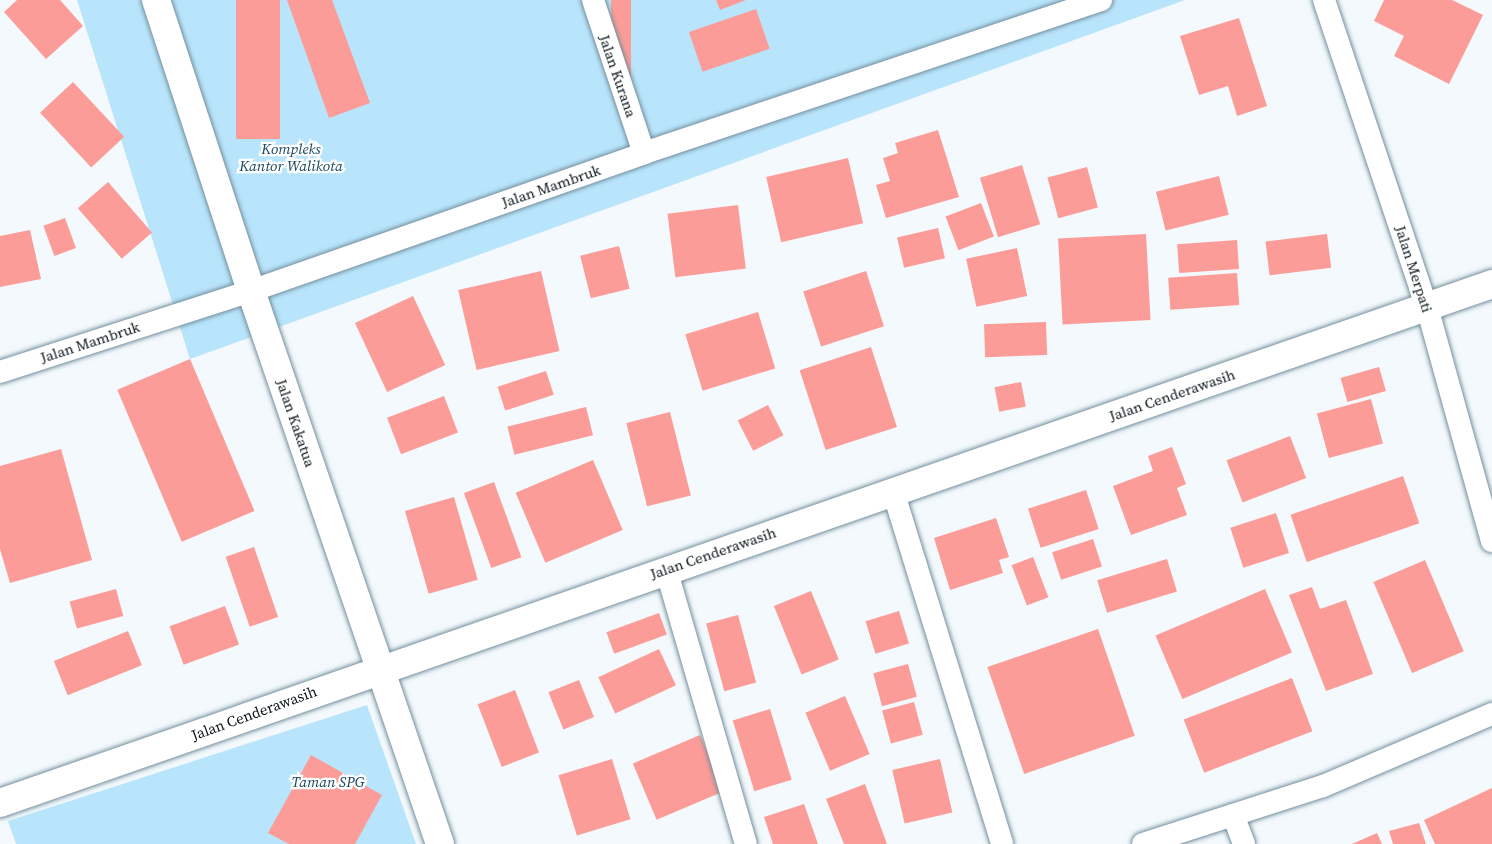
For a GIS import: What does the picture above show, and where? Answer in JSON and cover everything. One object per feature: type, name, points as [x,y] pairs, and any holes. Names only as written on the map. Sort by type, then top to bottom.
[{"type":"street","name":"Jalan Kakatua","points":[[156,0],[251,291],[440,844]]},
{"type":"street","name":"Jalan Kurana","points":[[593,0],[644,153]]},
{"type":"street","name":"Jalan Mambruk","points":[[0,372],[251,291],[644,153],[1101,0]]},
{"type":"street","name":"Jalan Merpati","points":[[1324,0],[1427,307],[1492,541]]},
{"type":"street","name":"Jalan Cenderawasih","points":[[0,803],[381,668],[1492,284]]},
{"type":"street","points":[[893,491],[1002,844]]},
{"type":"street","points":[[666,569],[746,844]]},
{"type":"street","points":[[1143,844],[1323,786],[1492,714]]},
{"type":"street","points":[[1233,815],[1244,844]]},
{"type":"green space","name":"Kompleks Kantor Walikota","points":[[77,0],[1185,0],[190,359]]},
{"type":"green space","name":"Taman SPG","points":[[367,705],[416,844],[16,844],[8,821]]},
{"type":"building","points":[[17,0],[60,0],[83,26],[46,59],[4,12]]},
{"type":"building","points":[[236,0],[280,0],[280,139],[236,139]]},
{"type":"building","points":[[287,0],[332,0],[370,103],[329,118]]},
{"type":"building","points":[[611,0],[631,0],[631,89],[611,89]]},
{"type":"building","points":[[716,0],[746,0],[720,10]]},
{"type":"building","points":[[1384,0],[1452,0],[1483,15],[1449,84],[1394,56],[1404,36],[1374,21]]},
{"type":"building","points":[[756,9],[770,49],[703,72],[689,32]]},
{"type":"building","points":[[1239,18],[1267,106],[1237,116],[1228,86],[1199,95],[1180,36]]},
{"type":"building","points":[[73,82],[124,137],[91,168],[40,113]]},
{"type":"building","points":[[938,130],[959,197],[886,218],[876,185],[890,181],[883,158],[898,153],[895,143]]},
{"type":"building","points":[[848,158],[863,223],[781,242],[766,177]]},
{"type":"building","points":[[1022,165],[1040,224],[998,237],[980,178]]},
{"type":"building","points":[[1087,167],[1098,208],[1058,218],[1047,178]]},
{"type":"building","points":[[1219,176],[1229,215],[1166,231],[1156,192]]},
{"type":"building","points":[[108,182],[152,233],[122,259],[78,208]]},
{"type":"building","points":[[981,203],[994,237],[958,250],[946,217]]},
{"type":"building","points":[[738,205],[746,269],[675,277],[668,214]]},
{"type":"building","points":[[65,218],[76,248],[54,256],[43,226]]},
{"type":"building","points":[[938,228],[945,258],[904,268],[897,237]]},
{"type":"building","points":[[30,230],[41,279],[0,287],[0,236]]},
{"type":"building","points":[[1146,234],[1151,320],[1063,324],[1058,239]]},
{"type":"building","points":[[1327,234],[1331,268],[1270,275],[1265,242]]},
{"type":"building","points":[[1237,240],[1239,269],[1179,273],[1177,244]]},
{"type":"building","points":[[619,246],[630,289],[591,298],[580,256]]},
{"type":"building","points":[[1017,248],[1027,296],[976,307],[966,259]]},
{"type":"building","points":[[541,271],[559,351],[477,370],[458,290]]},
{"type":"building","points":[[866,271],[884,326],[821,347],[803,291]]},
{"type":"building","points":[[1237,273],[1239,305],[1170,310],[1168,278]]},
{"type":"building","points":[[413,296],[445,365],[387,392],[355,323]]},
{"type":"building","points":[[758,312],[775,368],[703,391],[685,334]]},
{"type":"building","points":[[1046,322],[1047,355],[985,357],[984,324]]},
{"type":"building","points":[[871,347],[897,427],[826,450],[800,370]]},
{"type":"building","points":[[190,359],[254,511],[182,542],[117,390]]},
{"type":"building","points":[[1379,367],[1386,391],[1347,402],[1341,378]]},
{"type":"building","points":[[546,371],[554,395],[505,411],[497,387]]},
{"type":"building","points":[[1021,382],[1026,407],[999,412],[994,387]]},
{"type":"building","points":[[444,396],[458,432],[401,454],[387,418]]},
{"type":"building","points":[[1371,399],[1383,443],[1329,458],[1317,413]]},
{"type":"building","points":[[768,405],[783,435],[753,451],[738,420]]},
{"type":"building","points":[[586,407],[593,435],[514,455],[507,427]]},
{"type":"building","points":[[670,412],[691,495],[647,506],[626,423]]},
{"type":"building","points":[[1290,436],[1306,478],[1243,502],[1227,460]]},
{"type":"building","points":[[1172,447],[1186,484],[1177,488],[1187,515],[1131,535],[1113,486],[1153,471],[1148,456]]},
{"type":"building","points":[[61,449],[92,560],[10,583],[0,549],[0,466]]},
{"type":"building","points":[[593,460],[623,530],[545,563],[516,493]]},
{"type":"building","points":[[1403,476],[1419,523],[1307,562],[1290,515]]},
{"type":"building","points":[[494,482],[521,557],[491,568],[464,493]]},
{"type":"building","points":[[1086,490],[1099,529],[1041,548],[1028,509]]},
{"type":"building","points":[[454,497],[478,580],[429,594],[405,511]]},
{"type":"building","points":[[1276,513],[1289,553],[1243,568],[1230,528]]},
{"type":"building","points":[[996,518],[1009,557],[999,560],[1003,573],[950,590],[934,538]]},
{"type":"building","points":[[1093,539],[1102,567],[1061,580],[1052,552]]},
{"type":"building","points":[[254,547],[278,617],[250,627],[226,557]]},
{"type":"building","points":[[1033,557],[1048,597],[1027,605],[1012,565]]},
{"type":"building","points":[[1167,559],[1177,592],[1107,613],[1097,580]]},
{"type":"building","points":[[1425,560],[1464,651],[1412,673],[1373,582]]},
{"type":"building","points":[[1312,587],[1320,609],[1346,600],[1373,674],[1326,691],[1289,595]]},
{"type":"building","points":[[116,589],[123,616],[77,628],[70,601]]},
{"type":"building","points":[[1265,589],[1292,653],[1182,699],[1155,635]]},
{"type":"building","points":[[811,591],[839,660],[802,675],[774,606]]},
{"type":"building","points":[[225,606],[239,645],[184,665],[170,626]]},
{"type":"building","points":[[899,611],[909,644],[875,654],[866,621]]},
{"type":"building","points":[[659,613],[667,635],[614,654],[606,632]]},
{"type":"building","points":[[738,615],[756,683],[724,691],[706,624]]},
{"type":"building","points":[[1098,629],[1135,736],[1024,774],[987,667]]},
{"type":"building","points":[[128,631],[142,665],[68,695],[54,661]]},
{"type":"building","points":[[659,649],[676,685],[615,714],[598,677]]},
{"type":"building","points":[[908,664],[917,697],[882,706],[873,673]]},
{"type":"building","points":[[1292,678],[1312,731],[1204,773],[1184,720]]},
{"type":"building","points":[[579,680],[594,717],[563,729],[548,692]]},
{"type":"building","points":[[515,690],[539,753],[502,767],[478,704]]},
{"type":"building","points":[[845,696],[870,754],[830,771],[805,713]]},
{"type":"building","points":[[914,702],[923,735],[891,743],[882,711]]},
{"type":"building","points":[[770,709],[792,780],[754,791],[733,720]]},
{"type":"building","points":[[700,735],[724,791],[657,820],[633,764]]},
{"type":"building","points":[[311,755],[382,795],[355,844],[289,844],[268,833]]},
{"type":"building","points":[[612,759],[630,819],[577,836],[558,775]]},
{"type":"building","points":[[940,759],[952,813],[905,824],[892,770]]},
{"type":"building","points":[[865,784],[887,844],[844,844],[826,799]]},
{"type":"building","points":[[1492,788],[1492,844],[1435,844],[1424,820]]},
{"type":"building","points":[[804,804],[818,844],[773,844],[764,817]]},
{"type":"building","points":[[1419,823],[1426,844],[1393,844],[1389,831]]},
{"type":"building","points":[[1377,833],[1382,844],[1352,844]]}]
